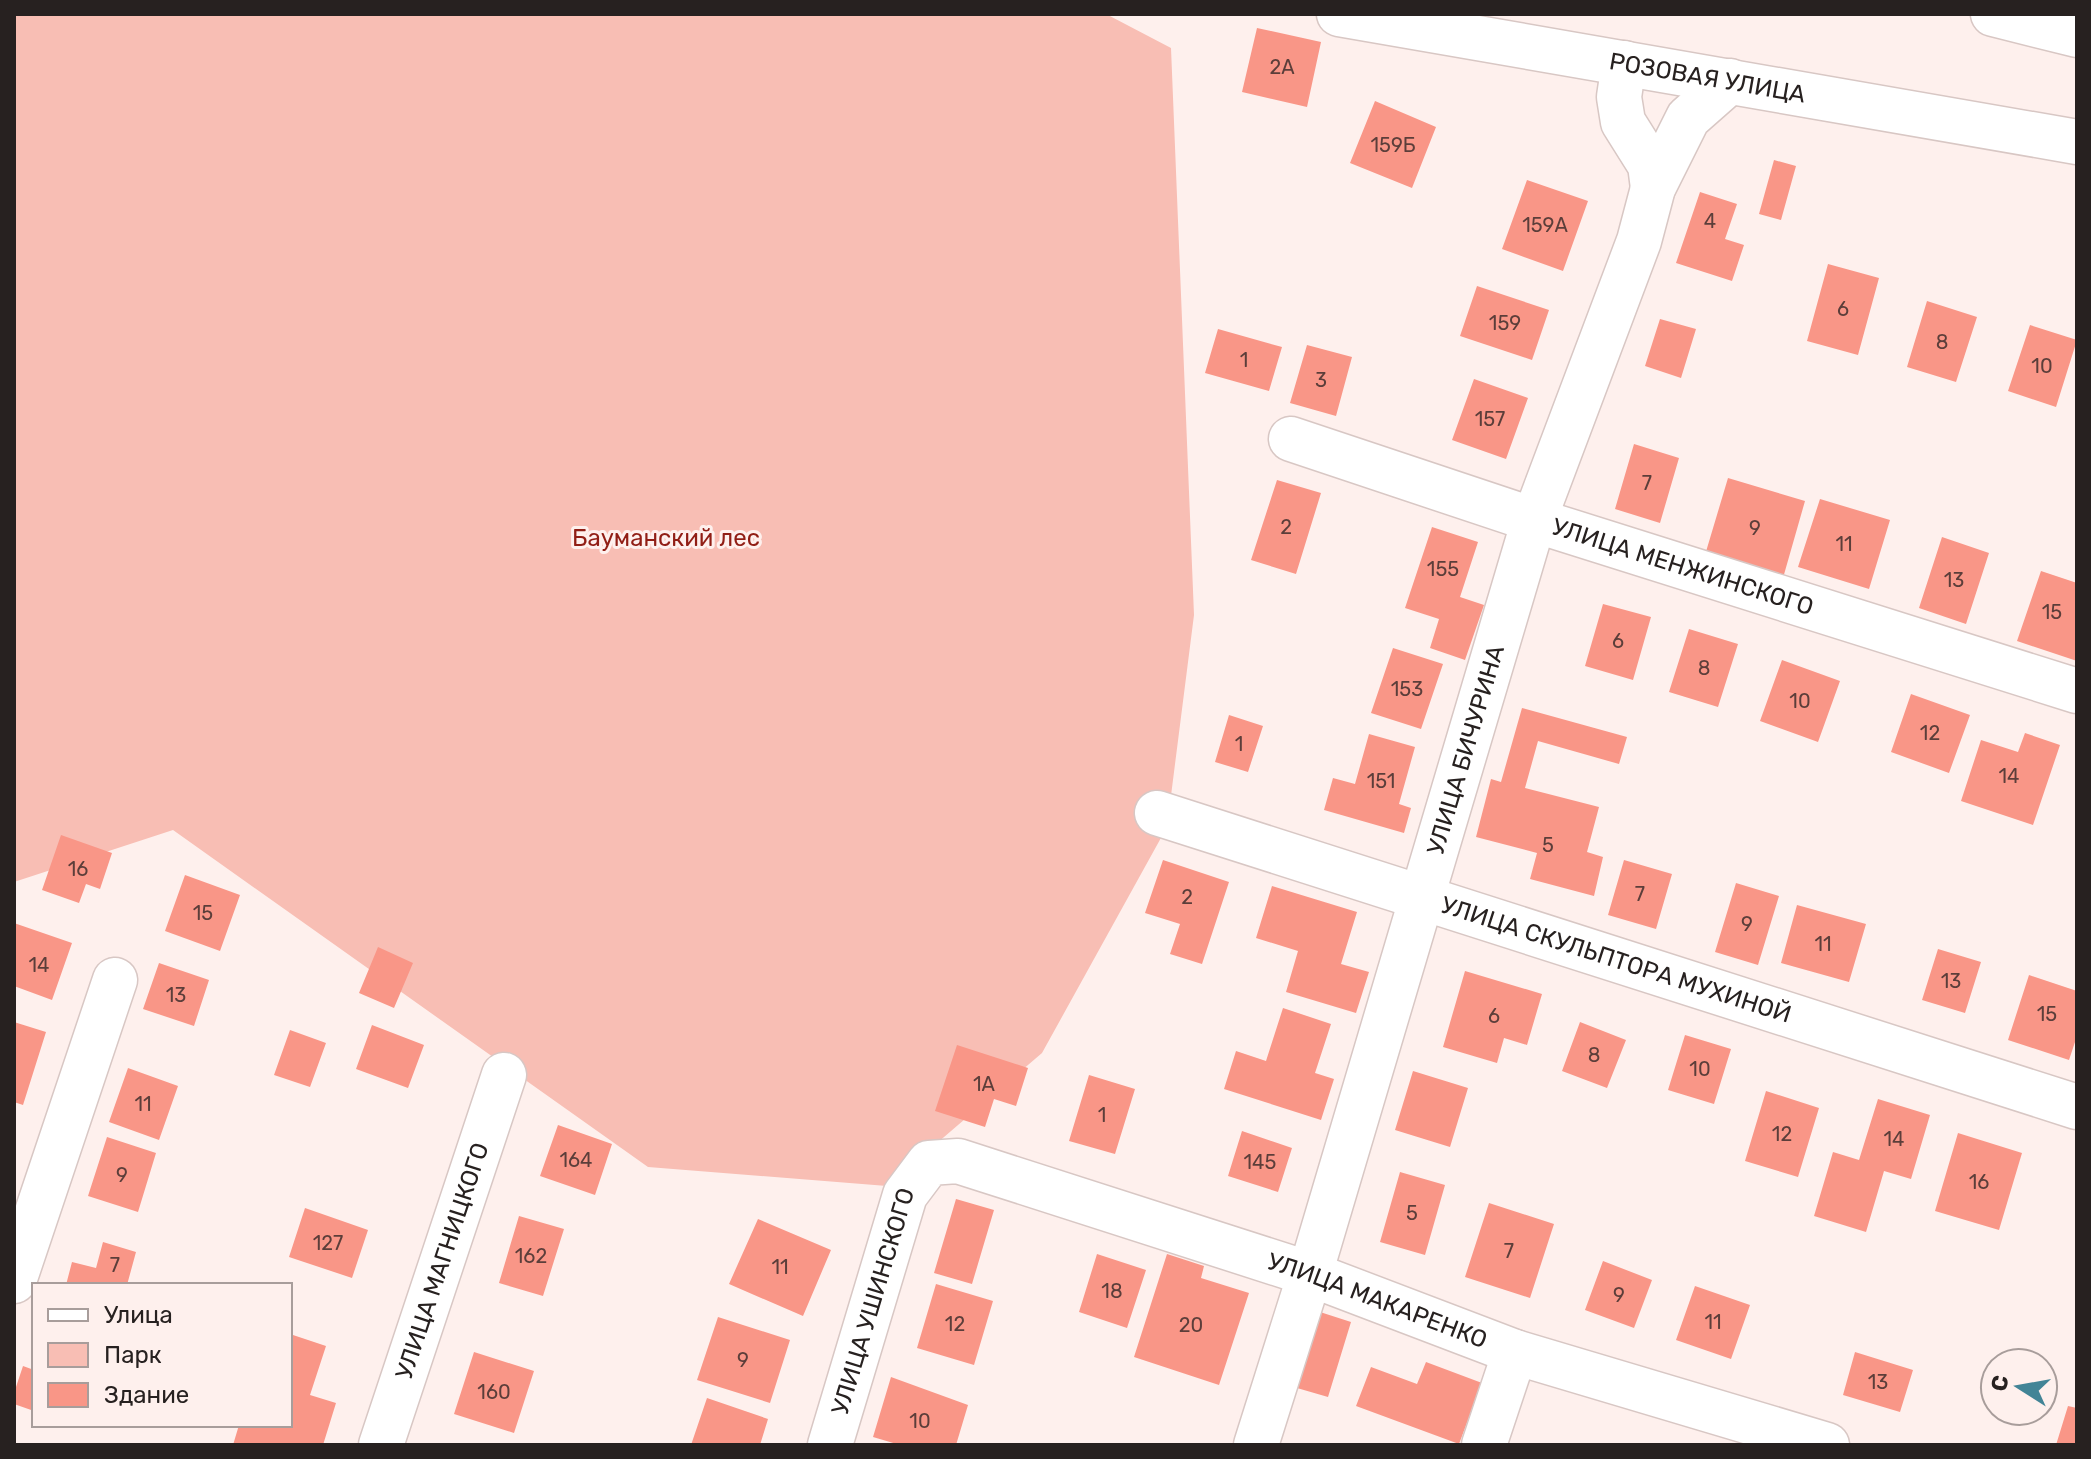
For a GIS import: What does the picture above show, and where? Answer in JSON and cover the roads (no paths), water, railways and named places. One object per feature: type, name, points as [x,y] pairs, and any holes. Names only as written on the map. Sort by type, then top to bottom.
[{"type":"street","name":"РОЗОВАЯ УЛИЦА","points":[[1339,14],[2077,142]]},
{"type":"street","points":[[1993,14],[2077,35]]},
{"type":"street","points":[[1624,63],[1619,97],[1623,122],[1650,165],[1653,188]]},
{"type":"street","name":"УЛИЦА БИЧУРИНА","points":[[1256,1445],[1423,899],[1534,520],[1639,241],[1653,188],[1688,118],[1730,81]]},
{"type":"street","name":"УЛИЦА МЕНЖИНСКОГО","points":[[1291,439],[1534,520],[2077,691]]},
{"type":"street","name":"УЛИЦА СКУЛЬПТОРА МУХИНОЙ","points":[[1157,813],[2077,1107]]},
{"type":"street","points":[[14,1281],[115,980]]},
{"type":"street","name":"УЛИЦА МАГНИЦКОГО","points":[[381,1445],[504,1075]]},
{"type":"street","name":"УЛИЦА МАКАРЕНКО","points":[[929,1163],[958,1161],[1310,1274],[1515,1352],[1827,1445]]},
{"type":"street","name":"УЛИЦА УШИНСКОГО","points":[[830,1445],[905,1195],[929,1163]]},
{"type":"street","points":[[1484,1445],[1515,1352]]},
{"type":"park label","name":"Бауманский лес","points":[[666,538]]}]
